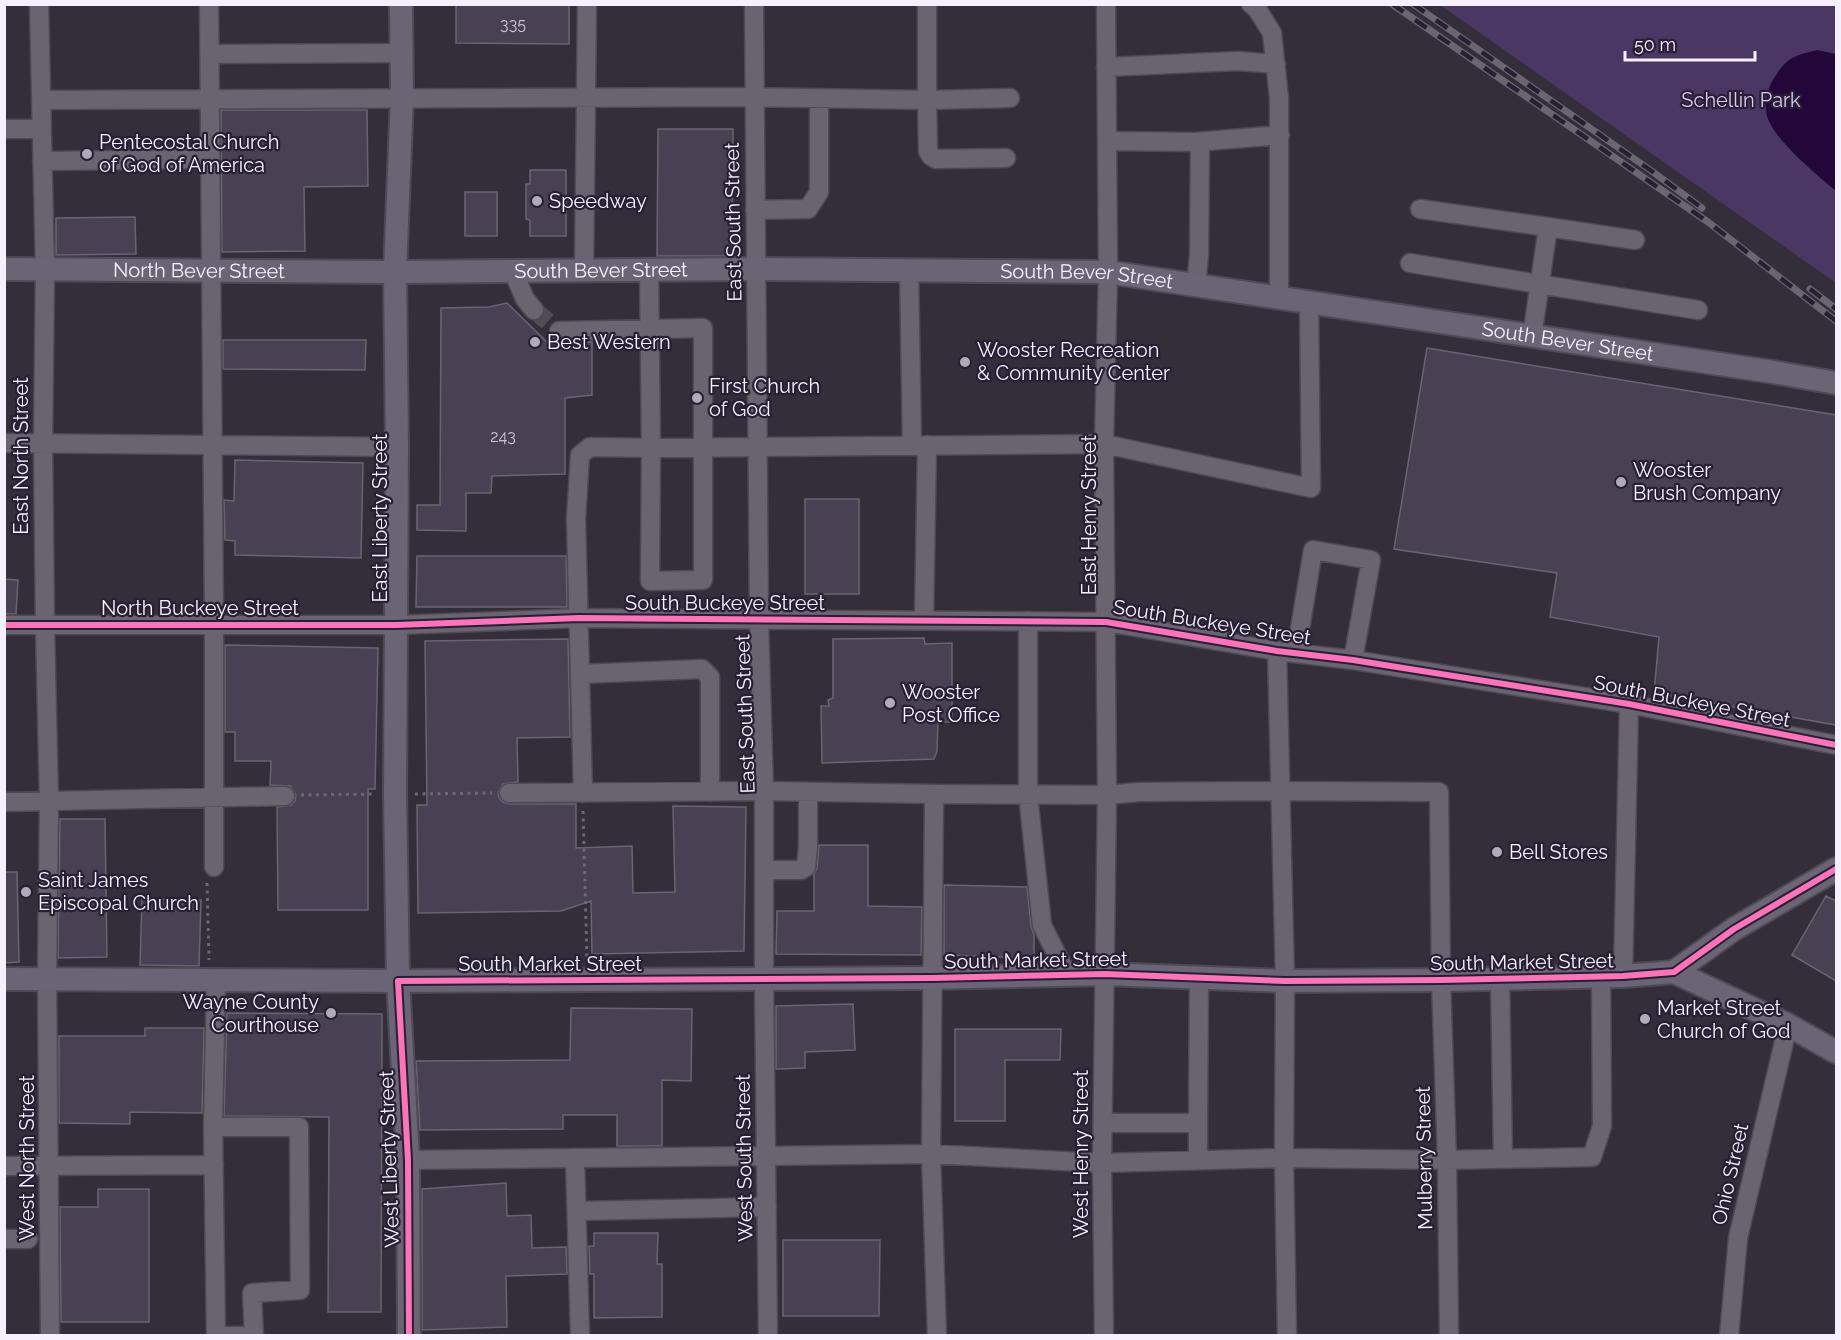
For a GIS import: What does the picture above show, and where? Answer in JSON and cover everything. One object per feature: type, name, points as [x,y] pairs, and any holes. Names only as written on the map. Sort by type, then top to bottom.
[{"type":"main road","name":"East Liberty Street","points":[[398,981],[395,794],[397,447],[395,272],[402,97],[401,4]]},
{"type":"main road","name":"North Bever Street","points":[[4,269],[395,272]]},
{"type":"main road","name":"South Bever Street","points":[[395,272],[756,269],[1108,272],[1836,383]]},
{"type":"main road","name":"South Bever Street","points":[[1773,372],[1836,389]]},
{"type":"main road","points":[[1836,869],[1734,929],[1674,972],[1788,1024],[1836,1052]]},
{"type":"main road","name":"South Market Street","points":[[4,979],[398,981],[932,978],[1105,974],[1285,981],[1623,976],[1674,972]]},
{"type":"main road","name":"West Liberty Street","points":[[398,981],[408,1160],[409,1335]]},
{"type":"street","name":"East North Street","points":[[39,4],[40,129],[45,270],[45,626],[49,803],[47,979]]},
{"type":"street","points":[[209,4],[215,798],[210,872]]},
{"type":"street","points":[[584,271],[586,4]]},
{"type":"street","name":"East South Street","points":[[754,4],[759,620],[765,870],[764,979]]},
{"type":"street","points":[[927,4],[928,151],[936,159],[1006,158]]},
{"type":"street","name":"East Henry Street","points":[[1105,974],[1107,795],[1104,444],[1108,272],[1106,4]]},
{"type":"street","points":[[1251,4],[1257,9],[1272,33],[1276,64],[1280,135],[1279,298]]},
{"type":"street","points":[[210,54],[402,52]]},
{"type":"street","points":[[1106,67],[1238,61],[1276,64]]},
{"type":"street","points":[[41,100],[402,97],[754,97],[927,100],[1010,98]]},
{"type":"street","points":[[755,210],[808,209],[819,192],[819,98]]},
{"type":"street","points":[[4,129],[40,129]]},
{"type":"street","points":[[1107,141],[1200,142],[1280,135]]},
{"type":"street","points":[[1196,286],[1199,255],[1200,142]]},
{"type":"street","points":[[42,161],[210,159]]},
{"type":"street","points":[[1420,209],[1635,240]]},
{"type":"street","points":[[1532,337],[1548,227]]},
{"type":"street","points":[[1410,263],[1698,310]]},
{"type":"street","points":[[559,331],[650,329],[704,328],[702,580],[650,581],[651,448],[650,329],[650,270]]},
{"type":"street","points":[[909,270],[919,445],[924,620]]},
{"type":"street","points":[[513,271],[525,300],[534,310]]},
{"type":"street","points":[[583,793],[576,519],[580,454],[590,447],[757,448],[1104,444],[1311,488],[1309,303]]},
{"type":"street","points":[[4,443],[397,447]]},
{"type":"street","points":[[1296,653],[1313,550],[1371,560],[1353,660]]},
{"type":"street","name":"South Buckeye Street","points":[[396,625],[579,618],[1106,622],[1277,651],[1353,660],[1629,704],[1836,745]]},
{"type":"street","points":[[1028,621],[1028,795],[1042,925],[1067,975]]},
{"type":"street","name":"North Buckeye Street","points":[[4,625],[396,625]]},
{"type":"street","points":[[1277,651],[1285,981],[1284,1158],[1287,1335]]},
{"type":"street","points":[[580,674],[702,669],[710,677],[710,792]]},
{"type":"street","points":[[1623,976],[1629,704]]},
{"type":"street","points":[[509,793],[764,791],[1107,795],[1139,792],[1280,791]]},
{"type":"street","name":"Mulberry Street","points":[[1280,791],[1439,792],[1449,1335]]},
{"type":"street","points":[[765,870],[801,870],[806,867],[808,792]]},
{"type":"street","points":[[934,794],[931,1154],[937,1335]]},
{"type":"street","points":[[4,802],[49,803],[285,796]]},
{"type":"street","name":"West Henry Street","points":[[1104,1335],[1102,1163],[1105,974]]},
{"type":"street","points":[[408,1160],[931,1154],[1102,1163],[1284,1158],[1447,1161],[1592,1157],[1602,1126],[1601,976]]},
{"type":"street","points":[[1198,1160],[1199,977]]},
{"type":"street","points":[[1500,978],[1503,1159]]},
{"type":"street","name":"West North Street","points":[[47,979],[50,1335]]},
{"type":"street","name":"West South Street","points":[[764,979],[768,1335]]},
{"type":"street","points":[[213,980],[217,1335],[242,1335]]},
{"type":"street","name":"Ohio Street","points":[[1729,1335],[1738,1238],[1788,1024]]},
{"type":"street","points":[[1103,1123],[1198,1123]]},
{"type":"street","points":[[213,1127],[299,1127],[300,1290],[252,1293],[254,1335]]},
{"type":"street","points":[[575,1158],[580,1335]]},
{"type":"street","points":[[4,1166],[214,1165]]},
{"type":"street","points":[[577,1211],[767,1207]]},
{"type":"street","points":[[4,1239],[28,1239]]},
{"type":"path","points":[[285,796],[509,793]]},
{"type":"path","points":[[583,793],[587,980]]},
{"type":"path","points":[[210,872],[213,980]]},
{"type":"green space","name":"Schellin Park","points":[[1440,5],[1836,5],[1836,283]]},
{"type":"shaded area","points":[[1817,50],[1836,54],[1836,191],[1808,167],[1778,136],[1766,111],[1769,88],[1782,66],[1796,56]]},
{"type":"building","points":[[456,4],[569,4],[569,44],[456,43]]},
{"type":"building","points":[[221,110],[367,110],[368,186],[304,187],[305,251],[222,252]]},
{"type":"building","points":[[658,129],[733,129],[732,256],[657,256]]},
{"type":"building","points":[[530,170],[566,170],[566,236],[530,236],[530,220],[526,219],[526,184],[530,184]]},
{"type":"building","points":[[465,192],[497,192],[497,236],[465,236]]},
{"type":"building","points":[[135,217],[136,254],[56,255],[56,218]]},
{"type":"building","points":[[507,303],[548,343],[592,342],[592,395],[565,398],[565,474],[492,476],[491,493],[466,493],[466,531],[417,530],[417,505],[440,505],[441,308],[489,307]]},
{"type":"building","points":[[223,340],[366,340],[365,370],[223,369]]},
{"type":"building","name":"Wooster Brush Company","points":[[1427,348],[1836,415],[1836,725],[1654,693],[1659,637],[1550,617],[1557,573],[1394,549]]},
{"type":"building","points":[[235,460],[363,463],[361,558],[235,555],[235,541],[225,540],[224,500],[234,501]]},
{"type":"building","points":[[805,499],[859,499],[859,594],[805,594]]},
{"type":"building","points":[[417,556],[566,556],[567,607],[416,607]]},
{"type":"building","points":[[4,579],[18,580],[16,614],[4,614]]},
{"type":"building","name":"Wooster Post Office","points":[[924,638],[925,644],[952,643],[952,722],[938,722],[937,751],[934,759],[822,763],[821,706],[829,706],[828,700],[833,698],[833,639]]},
{"type":"building","points":[[568,639],[570,737],[517,738],[518,782],[503,784],[498,793],[499,798],[509,804],[576,804],[576,848],[632,846],[633,893],[675,892],[673,806],[746,807],[744,951],[592,954],[591,901],[561,911],[418,913],[417,805],[427,805],[425,641]]},
{"type":"building","points":[[225,645],[378,648],[375,789],[368,789],[368,910],[278,910],[277,807],[291,805],[296,795],[290,786],[270,785],[271,761],[235,761],[235,732],[225,732]]},
{"type":"building","points":[[60,819],[105,819],[107,957],[58,958]]},
{"type":"building","points":[[819,845],[868,845],[868,906],[922,907],[921,955],[776,954],[777,911],[814,911],[814,874],[817,868]]},
{"type":"building","points":[[4,872],[17,872],[19,962],[4,963]]},
{"type":"building","points":[[944,885],[1027,887],[1034,935],[1034,958],[944,955]]},
{"type":"building","points":[[1826,896],[1836,901],[1836,981],[1792,955]]},
{"type":"building","points":[[142,899],[201,900],[199,966],[140,965]]},
{"type":"building","points":[[853,1004],[855,1050],[805,1052],[805,1068],[776,1069],[776,1006]]},
{"type":"building","points":[[571,1008],[692,1009],[691,1081],[662,1080],[662,1146],[617,1146],[617,1115],[563,1115],[563,1129],[420,1130],[416,1061],[570,1060]]},
{"type":"building","points":[[227,1013],[382,1014],[381,1312],[328,1312],[329,1117],[224,1116]]},
{"type":"building","points":[[145,1028],[204,1028],[202,1113],[130,1112],[130,1124],[59,1123],[59,1036],[145,1036]]},
{"type":"building","points":[[955,1029],[1061,1029],[1060,1060],[1005,1060],[1005,1121],[955,1121]]},
{"type":"building","points":[[506,1183],[507,1216],[531,1215],[532,1248],[566,1247],[567,1274],[506,1276],[507,1327],[422,1330],[422,1189]]},
{"type":"building","points":[[98,1189],[149,1189],[149,1322],[61,1322],[60,1207],[98,1207]]},
{"type":"building","points":[[594,1233],[658,1233],[657,1264],[662,1264],[662,1317],[594,1318],[594,1274],[590,1274],[589,1246],[594,1246]]},
{"type":"building","points":[[783,1240],[880,1240],[879,1316],[783,1316]]},
{"type":"tunnel","points":[[534,310],[559,331]]},
{"type":"railway","points":[[1392,4],[1708,222],[1836,321]]},
{"type":"railway","points":[[1413,4],[1702,208]]},
{"type":"railway","points":[[1810,289],[1836,309]]},
{"type":"cycle path","points":[[4,625],[396,625],[579,618],[1106,622],[1277,651],[1353,660],[1629,704],[1836,745]]},
{"type":"cycle path","points":[[409,1336],[408,1160],[398,981],[932,978],[1105,974],[1285,981],[1623,976],[1674,972],[1734,929],[1836,869]]},
{"type":"place","name":"Pentecostal Church of God of America","points":[[87,154]]},
{"type":"place","name":"Speedway","points":[[537,201]]},
{"type":"place","name":"Best Western","points":[[535,342]]},
{"type":"place","name":"Wooster Recreation & Community Center","points":[[965,362]]},
{"type":"place","name":"First Church of God","points":[[697,398]]},
{"type":"place","name":"Wooster Brush Company","points":[[1621,482]]},
{"type":"place","name":"Wooster Post Office","points":[[890,703]]},
{"type":"place","name":"Bell Stores","points":[[1497,852]]},
{"type":"place","name":"Saint James Episcopal Church","points":[[26,892]]},
{"type":"place","name":"Wayne County Courthouse","points":[[331,1013]]},
{"type":"place","name":"Market Street Church of God","points":[[1645,1019]]}]
